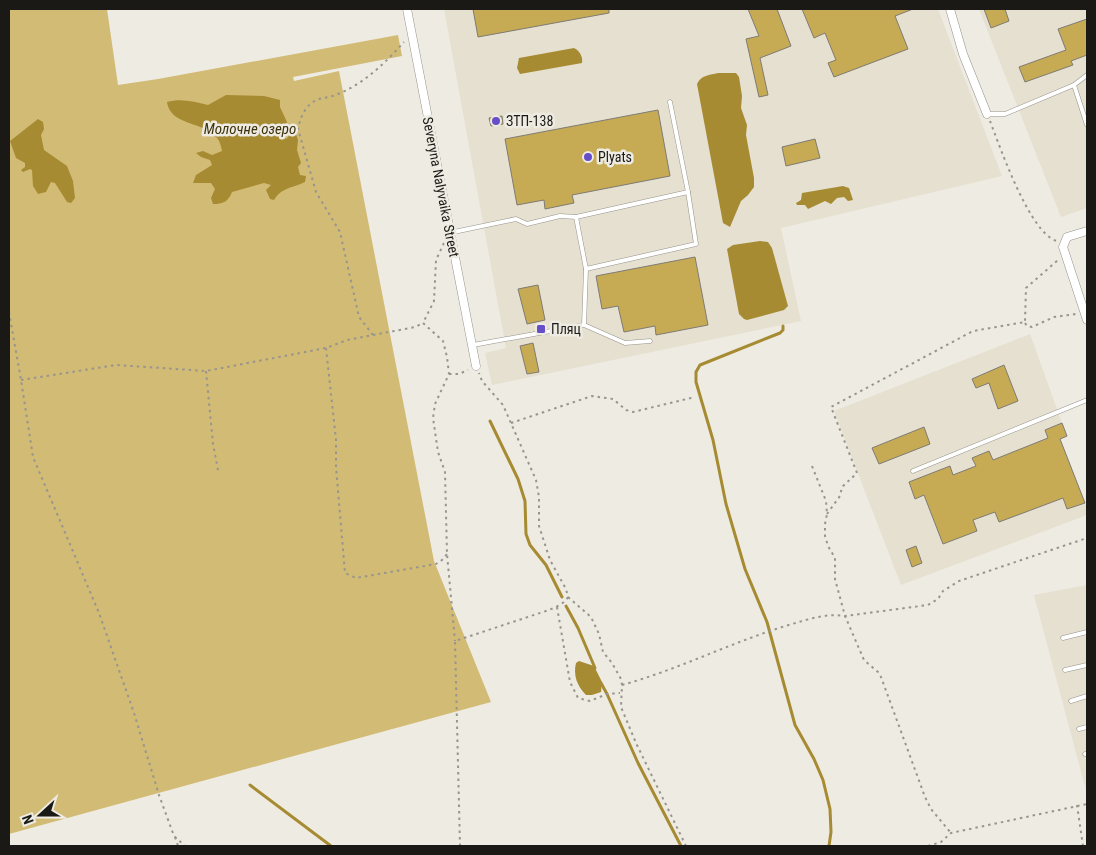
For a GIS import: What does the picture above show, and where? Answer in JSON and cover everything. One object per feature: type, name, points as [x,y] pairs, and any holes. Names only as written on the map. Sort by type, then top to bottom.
[{"type":"street","name":"Severyna Nalyvaika Street","points":[[407,9],[476,366]]},
{"type":"street","points":[[950,9],[963,54],[987,114]]},
{"type":"street","points":[[1086,317],[1063,247],[1067,237],[1087,231]]},
{"type":"lane","points":[[987,114],[1005,114],[1074,85],[1087,75]]},
{"type":"lane","points":[[1074,85],[1087,125]]},
{"type":"lane","points":[[586,269],[696,244],[670,102]]},
{"type":"lane","points":[[449,233],[516,219],[527,224],[560,216],[576,217],[688,192]]},
{"type":"lane","points":[[576,217],[586,269],[584,325]]},
{"type":"lane","points":[[472,345],[584,325],[625,343],[650,341]]},
{"type":"lane","points":[[913,471],[1087,400]]},
{"type":"lane","points":[[1063,638],[1087,632]]},
{"type":"lane","points":[[1065,670],[1087,664]]},
{"type":"lane","points":[[1071,701],[1087,696]]},
{"type":"lane","points":[[1079,729],[1087,727]]},
{"type":"path","points":[[373,335],[358,317],[340,232],[316,192],[298,128],[306,108],[313,102],[336,95],[366,78],[382,66],[412,35]]},
{"type":"path","points":[[987,114],[1022,197],[1042,230],[1050,239],[1064,242]]},
{"type":"path","points":[[21,380],[116,365],[206,371],[326,348],[347,340],[415,326],[423,322],[434,301],[436,260],[449,233]]},
{"type":"path","points":[[1064,254],[1026,288],[1025,322],[1027,326],[1032,327],[1062,315],[1086,317]]},
{"type":"path","points":[[9,312],[33,457],[98,613],[134,713],[178,846]]},
{"type":"path","points":[[423,322],[442,341],[447,357],[449,374],[435,404],[433,418],[438,452],[445,472],[448,554],[455,641],[460,846]]},
{"type":"path","points":[[827,514],[840,496],[842,487],[857,473],[831,407],[973,331],[1025,322]]},
{"type":"path","points":[[326,348],[336,440],[336,467],[345,573],[356,578],[436,564],[448,554]]},
{"type":"path","points":[[449,374],[459,374],[476,366],[482,381],[503,405],[536,480],[540,498],[539,526],[550,560],[566,589],[568,597],[591,617],[599,634],[603,652],[621,679],[621,706],[636,744],[686,846]]},
{"type":"path","points":[[206,371],[213,444],[218,470]]},
{"type":"path","points":[[511,423],[592,396],[613,399],[626,410],[633,412],[695,397]]},
{"type":"path","points":[[812,466],[826,501],[825,536],[835,558],[835,580],[844,616],[864,660],[881,677],[931,809],[951,834]]},
{"type":"path","points":[[622,685],[770,631],[831,614],[844,616],[928,605],[938,599],[944,591],[967,578],[1087,538]]},
{"type":"path","points":[[455,641],[557,607],[568,597]]},
{"type":"path","points":[[557,607],[570,682],[578,698],[590,701],[607,694],[621,693]]},
{"type":"path","points":[[928,846],[941,842],[951,834],[1087,804]]},
{"type":"path","points":[[1077,805],[1083,846]]},
{"type":"path","points":[[174,836],[185,846]]},
{"type":"shaded area","points":[[9,9],[107,9],[118,85],[398,35],[402,56],[293,77],[294,81],[339,71],[434,561],[491,702],[9,834]]},
{"type":"shaded area","points":[[444,9],[938,9],[1002,176],[781,228],[801,321],[492,385],[485,353],[506,348]]},
{"type":"shaded area","points":[[979,9],[1087,9],[1087,208],[1061,217]]},
{"type":"shaded area","points":[[1030,334],[1067,437],[1060,440],[1087,509],[1087,515],[901,585],[834,411]]},
{"type":"shaded area","points":[[1087,585],[1087,794],[1034,595]]},
{"type":"water","points":[[574,48],[581,54],[582,63],[520,74],[517,68],[519,58]]},
{"type":"water","points":[[718,73],[736,73],[739,77],[742,96],[741,108],[747,125],[746,135],[754,178],[754,187],[741,201],[730,227],[723,223],[697,84],[703,77]]},
{"type":"water","name":"Молочне озеро","points":[[226,95],[264,96],[280,100],[280,107],[287,122],[282,135],[286,139],[291,134],[296,134],[298,140],[297,150],[301,163],[298,167],[300,175],[306,176],[305,182],[284,190],[274,200],[270,199],[266,190],[271,185],[264,183],[232,192],[225,202],[220,204],[213,204],[211,198],[215,189],[211,183],[193,183],[196,175],[212,165],[210,160],[196,153],[203,151],[212,155],[222,151],[219,141],[213,134],[177,117],[170,111],[167,102],[183,100],[208,105]]},
{"type":"water","points":[[38,119],[43,122],[44,129],[41,135],[44,150],[67,166],[73,181],[75,198],[71,203],[67,202],[55,183],[51,182],[46,192],[38,194],[33,186],[32,170],[23,172],[21,170],[25,167],[25,163],[16,158],[10,141]]},
{"type":"water","points":[[843,186],[849,188],[853,200],[848,201],[844,197],[837,198],[831,204],[825,201],[808,209],[805,205],[797,205],[796,203],[801,200],[802,193]]},
{"type":"water","points":[[760,241],[768,242],[772,248],[788,306],[784,310],[747,320],[739,314],[727,249],[733,245]]},
{"type":"water","points":[[579,661],[594,666],[602,682],[601,692],[586,695],[580,688],[575,672],[576,663]]},
{"type":"building","points":[[473,9],[609,9],[609,13],[478,37]]},
{"type":"building","points":[[748,9],[777,9],[791,46],[760,58],[768,95],[759,97],[746,39],[759,36]]},
{"type":"building","points":[[802,9],[913,9],[895,16],[908,49],[834,77],[828,63],[836,60],[825,33],[814,38]]},
{"type":"building","points":[[984,9],[1005,9],[1009,21],[991,28]]},
{"type":"building","points":[[1087,19],[1087,55],[1071,61],[1073,65],[1025,82],[1019,67],[1066,50],[1058,29]]},
{"type":"building","name":"Plyats","points":[[658,110],[670,176],[572,195],[574,203],[545,209],[544,200],[517,205],[505,139]]},
{"type":"building","name":"ЗТП-138","points":[[502,116],[503,124],[491,126],[489,118]]},
{"type":"building","points":[[815,139],[820,158],[786,166],[782,147]]},
{"type":"building","points":[[695,257],[708,325],[656,335],[655,326],[624,332],[618,306],[602,309],[596,276]]},
{"type":"building","points":[[538,285],[545,320],[527,324],[518,289]]},
{"type":"building","points":[[533,343],[539,372],[527,374],[520,346]]},
{"type":"building","points":[[1004,365],[1018,401],[998,409],[989,383],[976,388],[972,379]]},
{"type":"building","points":[[1062,423],[1067,436],[1060,439],[1085,503],[1067,509],[1063,498],[999,522],[995,512],[973,520],[977,531],[943,544],[924,495],[915,499],[909,482],[950,466],[953,475],[976,466],[972,458],[989,451],[993,460],[1048,438],[1045,430]]},
{"type":"building","points":[[924,427],[930,444],[879,464],[872,448]]},
{"type":"building","points":[[916,546],[922,563],[912,567],[906,550]]},
{"type":"waterway","points":[[783,326],[783,330],[780,333],[700,365],[696,372],[696,382],[713,440],[726,504],[745,569],[767,622],[795,725],[814,759],[823,780],[830,809],[831,832],[829,846]]},
{"type":"waterway","points":[[490,421],[518,479],[525,501],[526,534],[530,545],[546,565],[562,597]]},
{"type":"waterway","points":[[566,606],[578,628],[595,668]]},
{"type":"waterway","points":[[601,683],[638,763],[681,846]]},
{"type":"waterway","points":[[250,785],[331,846]]},
{"type":"place","name":"ЗТП-138","points":[[496,121]]},
{"type":"place","name":"Plyats","points":[[588,157]]},
{"type":"place","name":"Пляц","points":[[541,329]]}]
